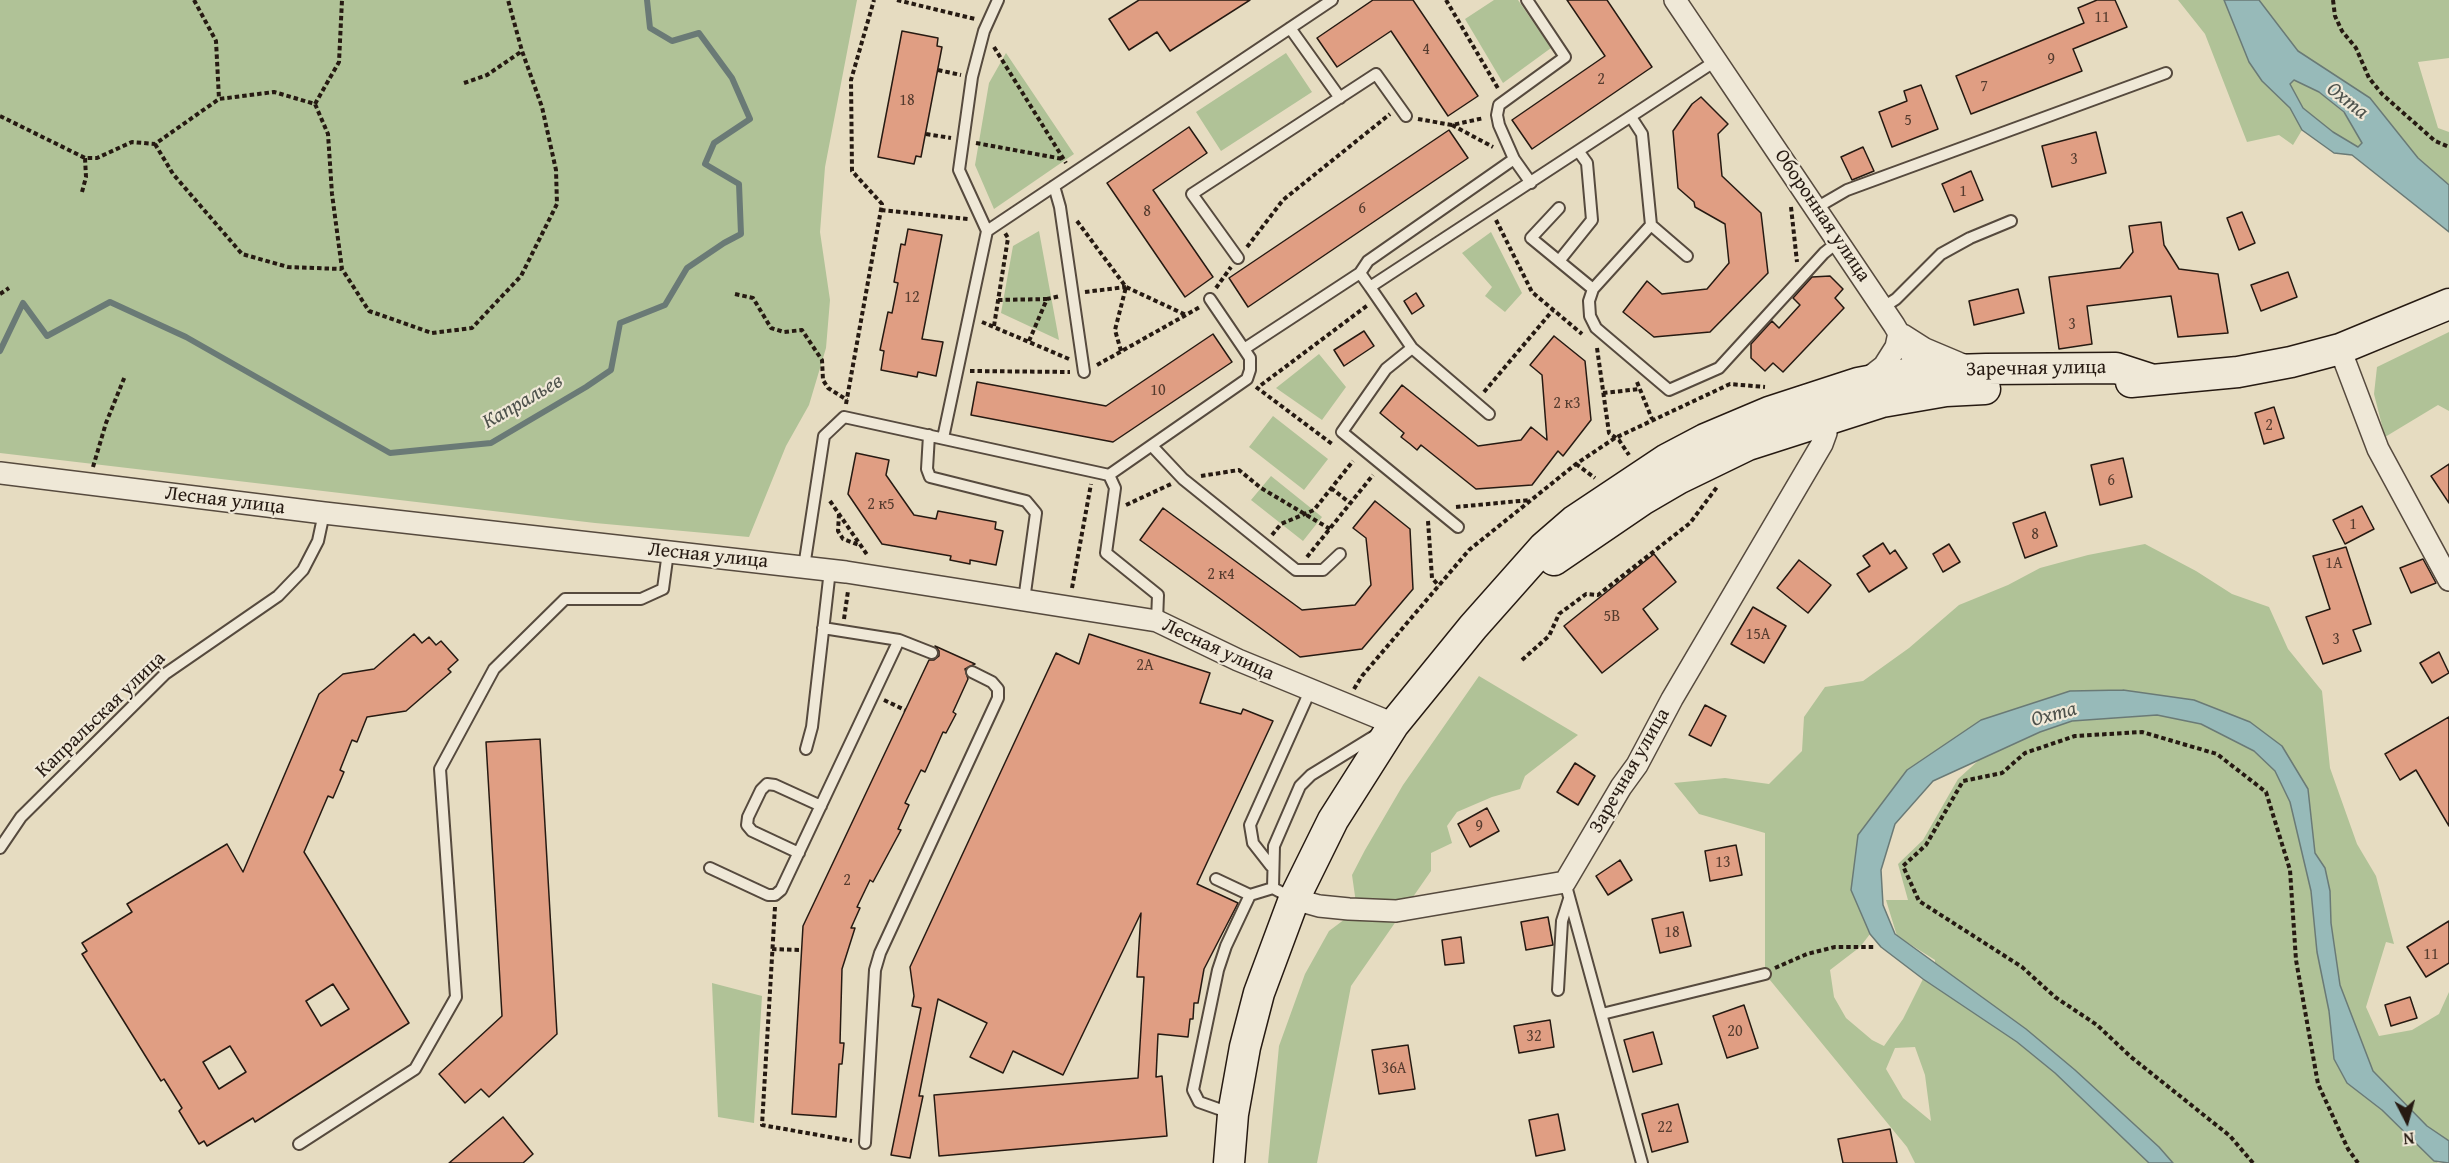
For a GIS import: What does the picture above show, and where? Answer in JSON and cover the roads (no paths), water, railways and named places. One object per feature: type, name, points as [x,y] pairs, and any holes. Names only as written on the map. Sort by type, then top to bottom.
[{"type":"main road","name":"Заречная улица","points":[[1873,392],[1921,370],[1991,378],[2116,386],[2150,379],[2238,372],[2291,362],[2340,349],[2449,304]]},
{"type":"main road","points":[[1229,1163],[1233,1114],[1245,1047],[1283,893],[1394,724],[1544,547],[1575,521],[1667,459],[1705,439],[1769,412],[1873,392],[1946,391],[1991,378]]},
{"type":"main road","points":[[1511,584],[1556,559],[1678,479],[1748,445],[1822,420],[1873,392]]},
{"type":"street","name":"Оборонная улица","points":[[1675,0],[1839,242],[1921,370]]},
{"type":"street","points":[[1873,392],[1896,346],[1899,333],[1925,349],[1991,378]]},
{"type":"street","points":[[2340,349],[2378,448],[2449,580]]},
{"type":"street","name":"Заречная улица","points":[[1567,890],[1621,787],[1637,765],[1678,689],[1822,444],[1826,433],[1822,420]]},
{"type":"street","name":"Лесная улица","points":[[0,473],[324,513],[840,571],[1157,621],[1310,691],[1394,724]]},
{"type":"street","points":[[1283,893],[1329,907],[1396,911],[1567,890]]},
{"type":"lane","points":[[943,438],[987,231],[959,170],[972,77],[985,26],[998,0]]},
{"type":"lane","points":[[987,231],[1332,0]]},
{"type":"lane","points":[[1527,0],[1565,57],[1504,99],[1497,115],[1514,159],[1531,183]]},
{"type":"lane","points":[[1290,28],[1340,98]]},
{"type":"lane","points":[[1370,287],[1716,60]]},
{"type":"lane","points":[[1816,208],[1847,190],[2166,73]]},
{"type":"lane","points":[[1238,258],[1192,194],[1376,74],[1402,112]]},
{"type":"lane","points":[[1631,117],[1642,134],[1651,225],[1687,256]]},
{"type":"lane","points":[[1559,261],[1592,220],[1587,163],[1578,152]]},
{"type":"lane","points":[[1244,349],[1360,273],[1368,261],[1514,159]]},
{"type":"lane","points":[[1054,186],[1060,207],[1084,369]]},
{"type":"lane","points":[[1559,208],[1531,238],[1593,289]]},
{"type":"lane","points":[[1882,308],[1896,299],[1941,254],[1970,238],[2011,221]]},
{"type":"lane","points":[[1651,225],[1593,289],[1589,301],[1590,316],[1596,328],[1669,390],[1719,368],[1799,280],[1839,242]]},
{"type":"lane","points":[[1360,273],[1412,348],[1489,414]]},
{"type":"lane","points":[[804,567],[824,436],[844,417],[1109,475],[1247,379],[1250,358],[1210,299]]},
{"type":"lane","points":[[1412,348],[1386,369],[1342,432],[1432,512],[1458,527]]},
{"type":"lane","points":[[929,435],[927,470],[930,477],[1026,501],[1036,513],[1024,600]]},
{"type":"lane","points":[[1152,446],[1183,479],[1296,570],[1323,570],[1340,554]]},
{"type":"lane","points":[[1109,475],[1114,488],[1106,553],[1158,595],[1157,621]]},
{"type":"lane","name":"Капральская улица","points":[[0,848],[21,818],[165,674],[278,596],[291,583],[303,570],[318,541],[324,513]]},
{"type":"lane","points":[[299,1144],[415,1069],[456,997],[440,769],[494,669],[566,598],[642,599],[663,589],[668,552]]},
{"type":"lane","points":[[806,749],[812,727],[823,628],[840,571]]},
{"type":"lane","points":[[823,628],[899,640],[932,653]]},
{"type":"lane","points":[[710,868],[768,895],[776,895],[781,890],[899,640]]},
{"type":"lane","points":[[865,1143],[875,970],[879,953],[998,698],[998,688],[992,682],[972,672]]},
{"type":"lane","points":[[1216,879],[1250,895],[1283,893],[1271,866],[1253,843],[1250,825],[1310,691]]},
{"type":"lane","points":[[1271,866],[1274,846],[1300,786],[1311,775],[1394,724]]},
{"type":"lane","points":[[799,853],[752,831],[747,825],[752,808],[761,790],[767,784],[775,785],[821,806]]},
{"type":"lane","points":[[1558,990],[1562,921],[1567,890]]},
{"type":"lane","points":[[1567,890],[1642,1163]]},
{"type":"lane","points":[[1233,1114],[1199,1102],[1193,1090],[1218,970],[1226,946],[1250,895]]},
{"type":"lane","points":[[1602,1014],[1765,974]]},
{"type":"water","name":"Охта","points":[[2224,0],[2259,0],[2298,51],[2370,98],[2418,158],[2449,185],[2449,232],[2352,155],[2334,153],[2302,130],[2290,108],[2262,81],[2249,62]],"holes":[[[2294,80],[2319,92],[2344,112],[2362,143],[2358,147],[2333,132],[2303,108],[2290,84]]]},
{"type":"water","name":"Охта","points":[[2123,690],[2194,700],[2250,722],[2282,746],[2308,789],[2315,853],[2325,868],[2330,891],[2331,923],[2340,985],[2373,1071],[2427,1126],[2449,1141],[2449,1163],[2434,1161],[2382,1110],[2347,1083],[2334,1059],[2329,1011],[2317,952],[2311,891],[2290,802],[2275,771],[2254,751],[2201,724],[2157,715],[2072,721],[2040,732],[1933,781],[1895,824],[1881,870],[1883,905],[1895,934],[2026,1029],[2075,1070],[2159,1147],[2173,1163],[2149,1163],[2055,1073],[2017,1042],[1923,979],[1881,947],[1870,934],[1851,890],[1858,835],[1907,770],[1981,720],[2070,691]]},
{"type":"waterway","name":"Капральев","points":[[0,351],[23,303],[47,336],[110,302],[186,337],[390,453],[491,443],[611,370],[620,323],[665,305],[687,268],[741,234],[739,184],[705,164],[714,143],[750,119],[732,78],[699,33],[672,41],[650,28],[647,0]]}]
